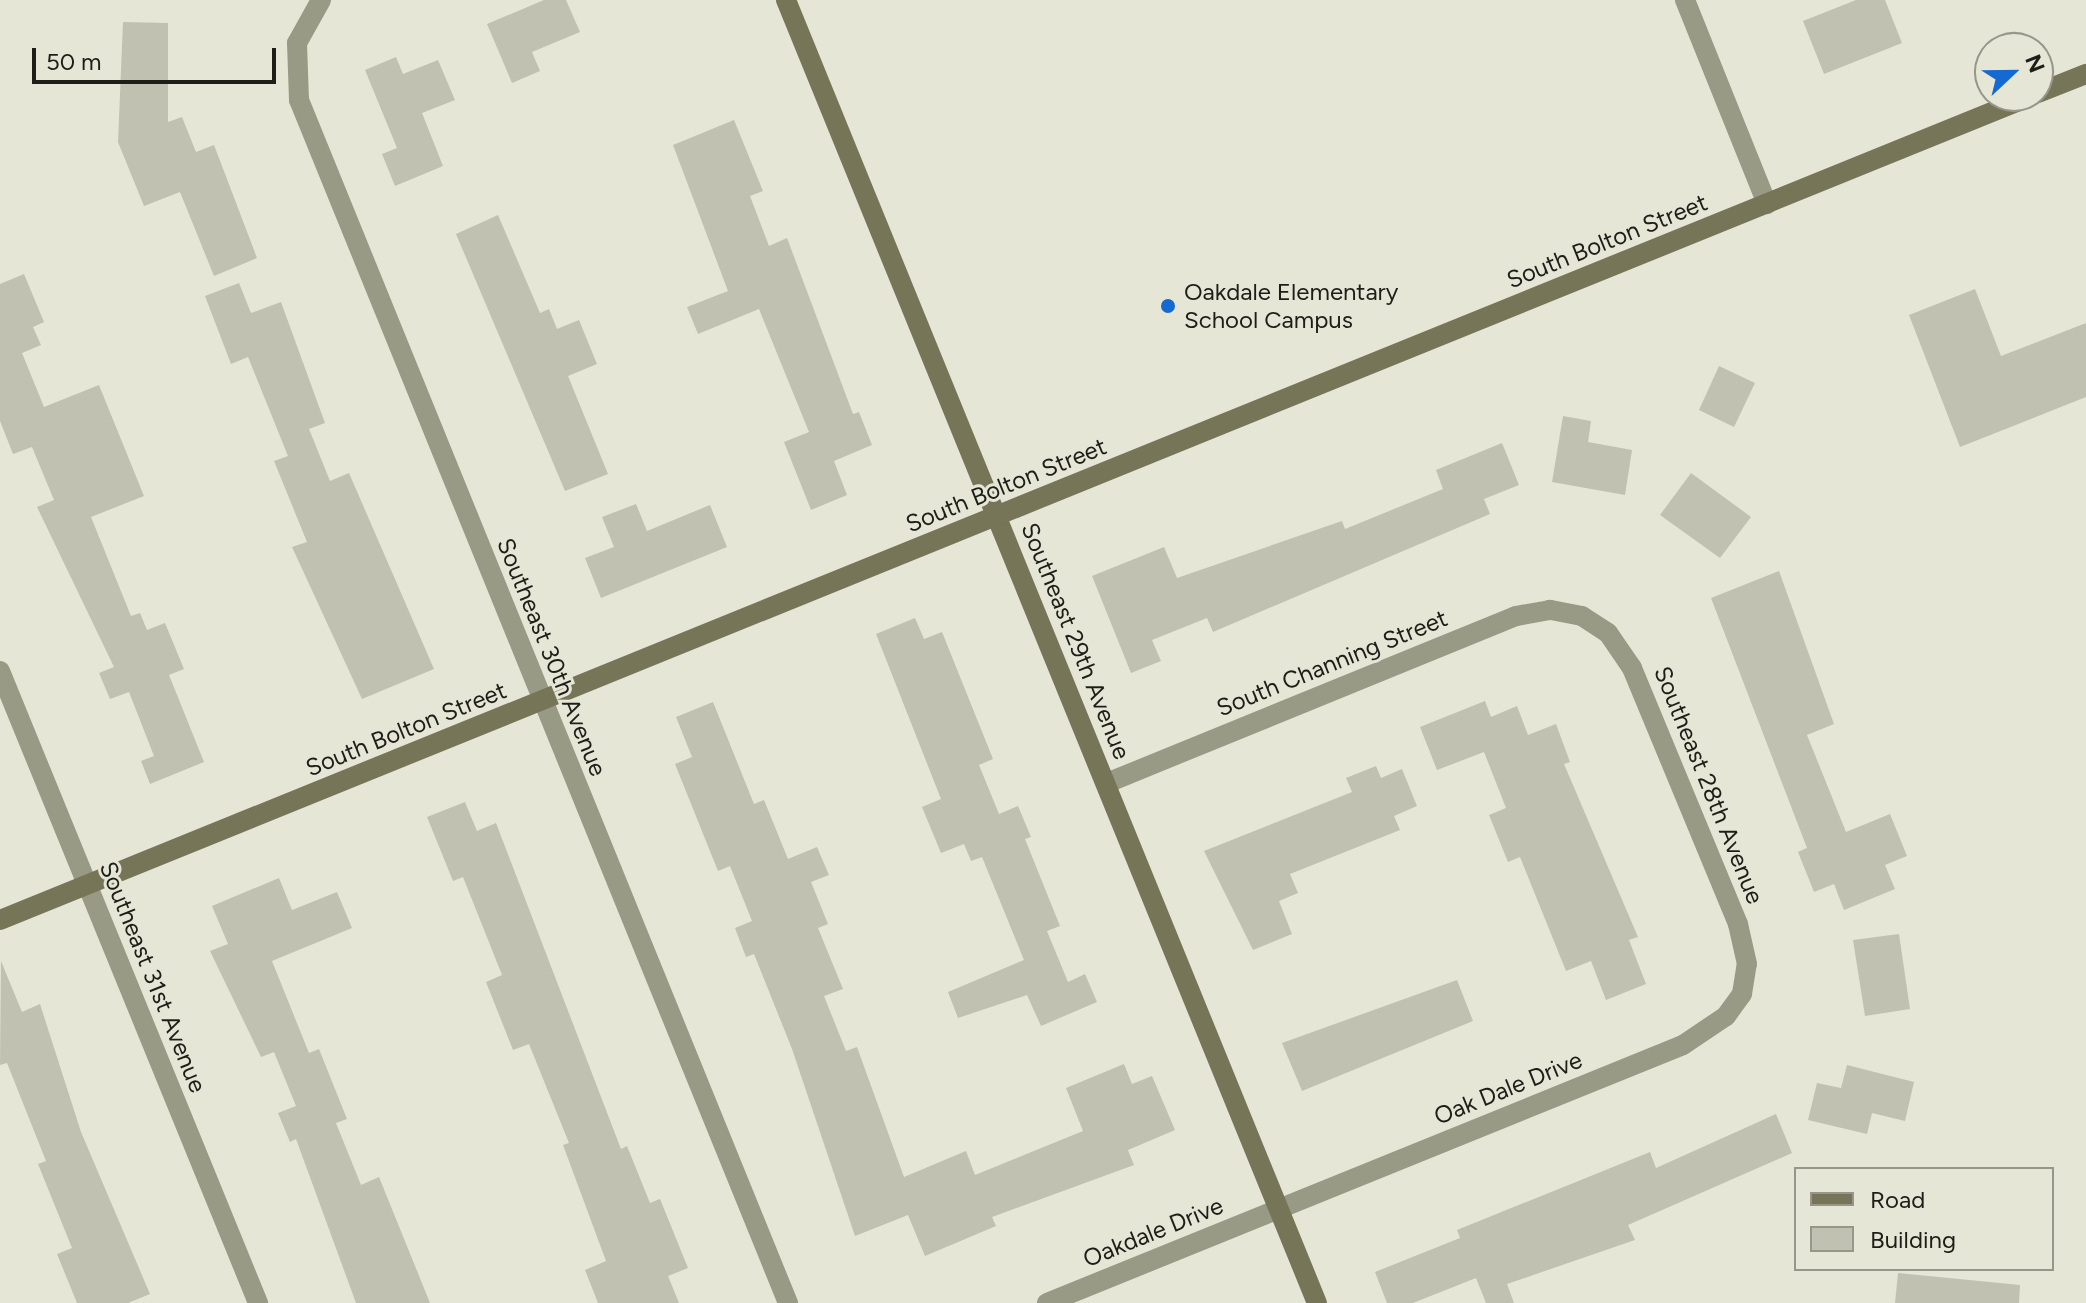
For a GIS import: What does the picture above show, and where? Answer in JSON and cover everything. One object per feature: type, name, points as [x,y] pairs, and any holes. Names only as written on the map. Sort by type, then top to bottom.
[{"type":"street","name":"Southeast 30th Avenue","points":[[321,0],[302,25],[292,69],[299,100],[788,1303]]},
{"type":"street","name":"Southeast 29th Avenue","points":[[786,0],[1317,1303]]},
{"type":"street","points":[[1685,0],[1767,204]]},
{"type":"street","points":[[2054,87],[2086,74]]},
{"type":"street","name":"South Bolton Street","points":[[0,920],[1992,112]]},
{"type":"street","name":"South Channing Street","points":[[1106,783],[1516,616],[1550,610],[1582,616]]},
{"type":"street","name":"Southeast 28th Avenue","points":[[1582,616],[1608,633],[1632,668],[1738,924],[1747,964],[1742,994]]},
{"type":"street","name":"Southeast 31st Avenue","points":[[0,671],[258,1303]]},
{"type":"street","name":"Oak Dale Drive","points":[[1279,1210],[1683,1045],[1726,1016],[1742,994]]},
{"type":"street","name":"Oakdale Drive","points":[[1047,1303],[1279,1210]]},
{"type":"building","points":[[544,0],[566,0],[580,32],[532,52],[540,71],[512,83],[487,24]]},
{"type":"building","points":[[1856,0],[1885,0],[1902,43],[1824,74],[1803,21]]},
{"type":"building","points":[[123,22],[168,23],[168,122],[182,117],[196,152],[214,145],[257,258],[214,276],[180,192],[144,206],[118,142]]},
{"type":"building","points":[[396,57],[403,74],[438,60],[455,100],[422,113],[443,166],[395,186],[382,154],[397,148],[365,70]]},
{"type":"building","points":[[734,120],[763,191],[750,196],[769,246],[787,238],[853,414],[859,412],[872,445],[834,461],[847,495],[811,510],[784,442],[809,432],[759,309],[698,334],[687,307],[728,291],[673,145]]},
{"type":"building","points":[[498,215],[540,313],[549,309],[557,329],[579,320],[597,364],[568,376],[608,474],[565,491],[456,234]]},
{"type":"building","points":[[24,274],[44,322],[33,327],[41,345],[22,353],[44,407],[99,385],[144,496],[91,517],[131,616],[140,613],[147,630],[165,623],[184,669],[169,675],[204,762],[150,784],[141,761],[154,756],[129,692],[110,699],[99,673],[114,667],[37,507],[54,500],[32,447],[13,454],[0,421],[0,284]]},
{"type":"building","points":[[239,283],[251,313],[281,302],[325,423],[309,429],[330,481],[349,473],[434,669],[362,699],[292,547],[307,542],[274,461],[288,456],[248,357],[231,364],[205,296]]},
{"type":"building","points":[[1975,289],[2001,356],[2086,323],[2086,397],[1960,447],[1909,315]]},
{"type":"building","points":[[1719,366],[1755,383],[1734,427],[1699,410]]},
{"type":"building","points":[[1563,416],[1591,421],[1588,442],[1632,450],[1625,495],[1552,482]]},
{"type":"building","points":[[1502,443],[1519,485],[1484,499],[1490,514],[1213,632],[1207,618],[1152,640],[1161,661],[1131,673],[1092,576],[1164,547],[1177,578],[1342,521],[1345,529],[1443,489],[1436,470]]},
{"type":"building","points":[[1691,473],[1751,517],[1720,558],[1660,515]]},
{"type":"building","points":[[636,504],[647,531],[710,505],[727,547],[601,598],[585,558],[614,547],[602,517]]},
{"type":"building","points":[[1779,571],[1834,724],[1807,735],[1846,832],[1890,814],[1907,856],[1885,865],[1895,889],[1844,910],[1834,884],[1814,892],[1798,852],[1807,848],[1711,598]]},
{"type":"building","points":[[915,618],[924,639],[942,632],[993,759],[979,765],[999,814],[1018,806],[1031,837],[1025,839],[1060,926],[1047,931],[1068,982],[1085,974],[1097,1002],[1041,1026],[1027,995],[958,1018],[948,992],[1024,960],[982,857],[971,861],[964,844],[941,853],[922,807],[941,799],[876,634]]},
{"type":"building","points":[[1485,701],[1491,717],[1517,706],[1528,735],[1556,724],[1570,762],[1564,764],[1638,937],[1629,940],[1646,984],[1606,1000],[1591,961],[1566,971],[1520,857],[1508,862],[1489,815],[1506,808],[1484,752],[1437,770],[1420,727]]},
{"type":"building","points":[[713,702],[754,804],[764,800],[788,859],[817,847],[829,875],[811,882],[828,924],[818,928],[843,989],[824,996],[846,1051],[857,1047],[904,1177],[966,1151],[975,1175],[1083,1131],[1066,1088],[1124,1064],[1132,1084],[1152,1076],[1175,1130],[1128,1150],[1134,1165],[992,1217],[996,1226],[925,1256],[908,1215],[855,1236],[792,1049],[754,954],[746,957],[735,928],[752,921],[730,866],[718,871],[675,764],[692,757],[676,717]]},
{"type":"building","points":[[1376,766],[1381,778],[1402,769],[1417,806],[1394,816],[1400,830],[1290,874],[1298,893],[1279,901],[1292,934],[1253,950],[1204,851],[1352,792],[1346,778]]},
{"type":"building","points":[[465,802],[477,831],[496,823],[621,1149],[627,1146],[650,1203],[660,1199],[688,1268],[668,1276],[679,1303],[598,1303],[585,1270],[606,1261],[563,1145],[569,1143],[529,1044],[513,1050],[486,982],[502,975],[463,877],[453,881],[427,817]]},
{"type":"building","points":[[279,878],[292,910],[337,892],[352,928],[272,961],[309,1053],[319,1049],[347,1119],[336,1123],[361,1185],[379,1177],[430,1303],[356,1303],[296,1139],[290,1142],[278,1113],[296,1106],[274,1052],[261,1057],[210,951],[228,944],[212,906]]},
{"type":"building","points":[[1899,934],[1910,1009],[1865,1016],[1853,940]]},
{"type":"building","points":[[1,961],[22,1012],[40,1004],[81,1132],[150,1294],[128,1303],[77,1303],[57,1254],[72,1248],[38,1164],[46,1161],[7,1063],[0,1065]]},
{"type":"building","points":[[1457,980],[1473,1021],[1302,1091],[1282,1043]]},
{"type":"building","points":[[1847,1065],[1914,1082],[1905,1121],[1872,1113],[1867,1134],[1808,1120],[1817,1083],[1841,1088]]},
{"type":"building","points":[[1776,1114],[1792,1153],[1628,1225],[1635,1240],[1507,1284],[1514,1303],[1486,1303],[1476,1278],[1413,1303],[1387,1303],[1375,1272],[1460,1238],[1457,1230],[1650,1152],[1656,1168]]},
{"type":"building","points":[[1898,1273],[2020,1285],[2019,1303],[1895,1303]]},
{"type":"place","name":"Oakdale Elementary School Campus","points":[[1168,306]]}]
